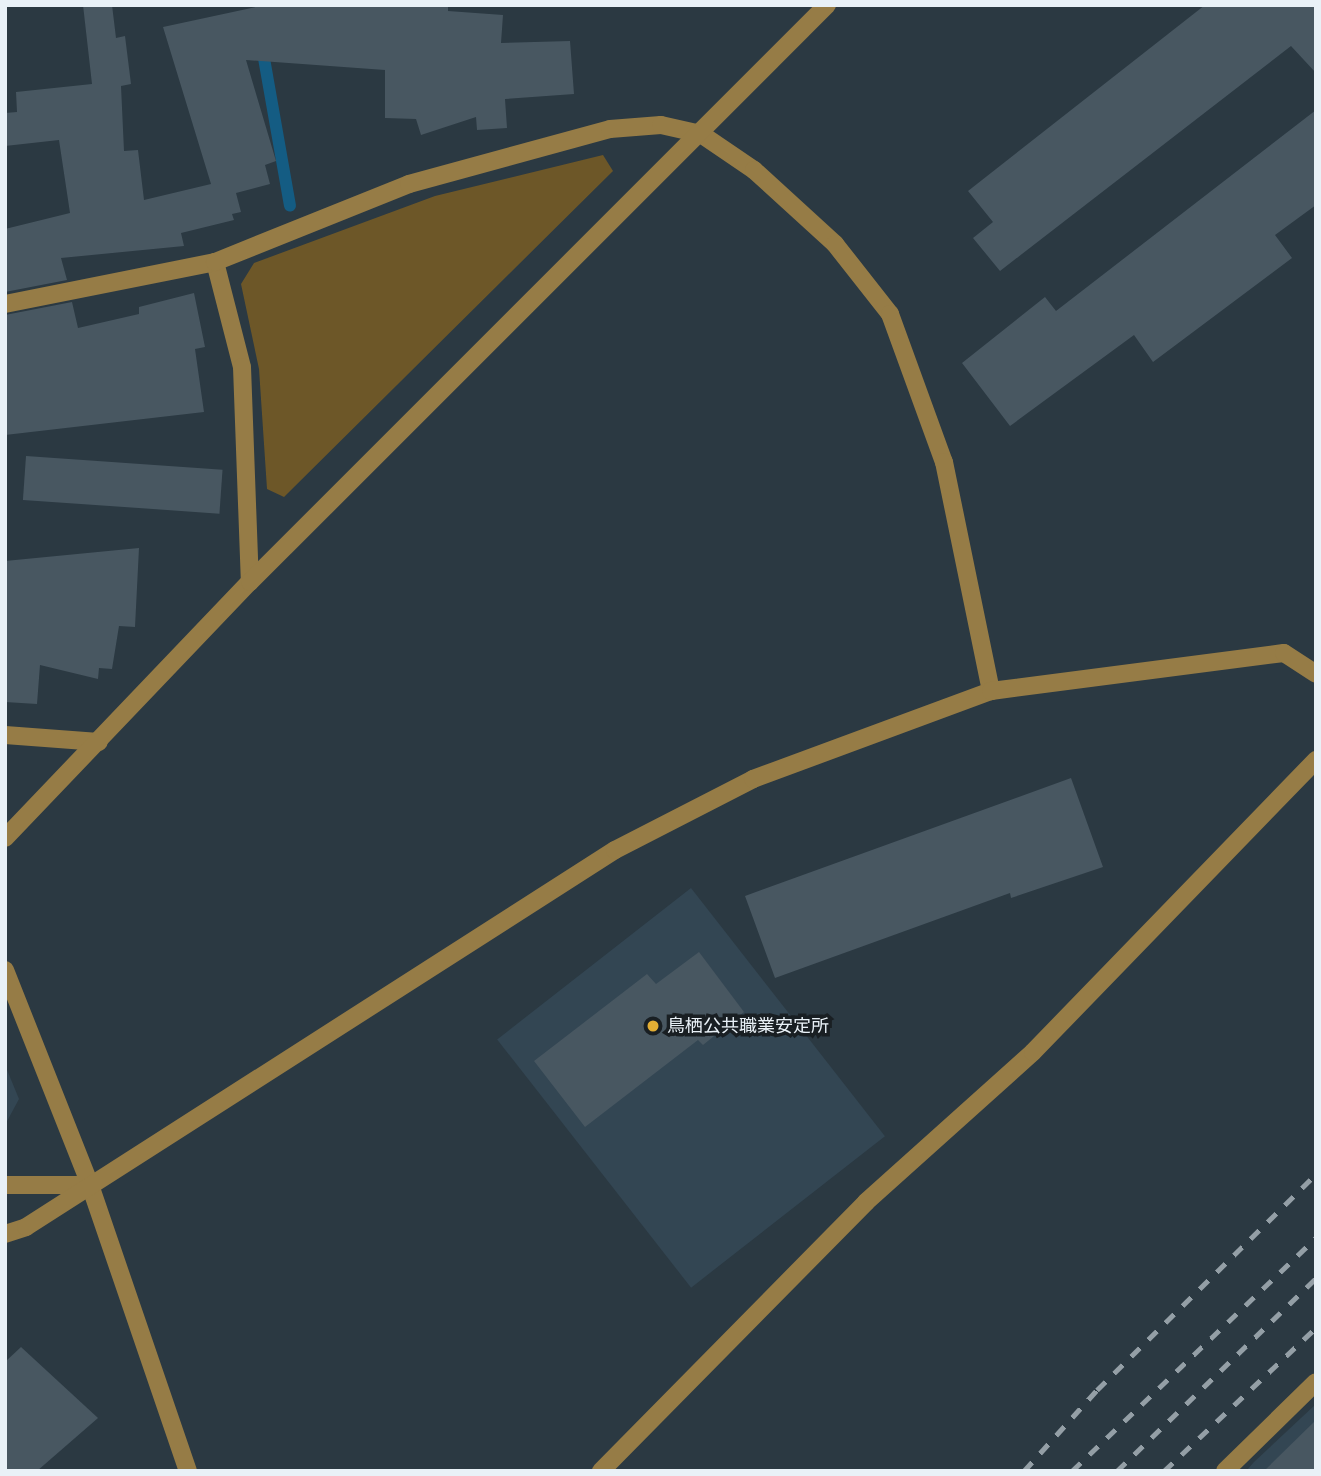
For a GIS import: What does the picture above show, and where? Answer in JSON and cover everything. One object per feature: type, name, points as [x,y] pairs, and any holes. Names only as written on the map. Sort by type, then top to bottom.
[{"type":"street","points":[[5,838],[250,582],[701,135],[819,9]]},
{"type":"street","points":[[5,304],[215,262],[409,184],[610,129],[661,125],[701,135],[754,170],[835,244],[890,314],[944,462],[991,691]]},
{"type":"street","points":[[215,262],[242,368],[250,582]]},
{"type":"street","points":[[5,1234],[26,1227],[615,850],[753,779],[991,691],[1284,653],[1316,674]]},
{"type":"street","points":[[5,735],[99,742]]},
{"type":"street","points":[[601,1471],[866,1202],[1032,1052],[1316,760]]},
{"type":"street","points":[[5,970],[90,1185],[188,1471]]},
{"type":"street","points":[[5,1185],[90,1185]]},
{"type":"street","points":[[1225,1471],[1316,1382]]},
{"type":"shaded area","points":[[603,155],[613,171],[284,497],[267,489],[259,369],[241,284],[254,263],[435,196]]},
{"type":"shaded area","points":[[691,888],[885,1136],[691,1288],[497,1039]]},
{"type":"shaded area","points":[[5,1065],[19,1099],[5,1125]]},
{"type":"shaded area","points":[[1316,1404],[1316,1471],[1246,1471],[1254,1462]]},
{"type":"building","points":[[83,5],[112,5],[116,38],[125,36],[131,84],[121,86],[124,151],[138,150],[144,200],[211,184],[163,27],[265,5],[448,5],[448,11],[503,15],[501,43],[570,41],[574,94],[505,99],[507,128],[477,130],[476,117],[421,135],[416,119],[385,118],[385,70],[246,60],[276,161],[265,165],[270,184],[236,193],[241,212],[232,214],[234,220],[181,233],[184,246],[61,258],[67,280],[5,292],[5,229],[70,213],[59,140],[5,146],[5,113],[17,112],[16,92],[92,84]]},
{"type":"building","points":[[1205,5],[1316,5],[1316,73],[1291,46],[1000,271],[973,238],[993,222],[968,191]]},
{"type":"building","points":[[1316,110],[1316,205],[1275,235],[1292,258],[1153,362],[1134,335],[1010,426],[962,363],[1045,297],[1056,311]]},
{"type":"building","points":[[194,293],[205,347],[195,349],[204,412],[5,435],[5,315],[72,302],[78,328],[139,314],[139,307]]},
{"type":"building","points":[[26,456],[223,470],[219,514],[23,500]]},
{"type":"building","points":[[139,548],[135,627],[119,626],[112,669],[99,668],[98,679],[40,665],[37,704],[5,702],[5,561]]},
{"type":"building","points":[[1071,778],[1103,867],[1011,898],[1010,893],[775,978],[745,896]]},
{"type":"building","name":"鳥栖公共職業安定所","points":[[699,952],[744,1012],[703,1045],[698,1040],[585,1127],[534,1061],[647,974],[656,984]]},
{"type":"building","points":[[21,1347],[98,1418],[37,1471],[5,1471],[5,1362]]},
{"type":"building","points":[[1316,1420],[1314,1471],[1264,1471]]},
{"type":"waterway","points":[[262,47],[290,206]]},
{"type":"railway","points":[[1024,1471],[1097,1390],[1316,1174]]},
{"type":"railway","points":[[1072,1471],[1316,1238]]},
{"type":"railway","points":[[1117,1471],[1316,1278]]},
{"type":"railway","points":[[1164,1471],[1316,1328]]},
{"type":"place","name":"鳥栖公共職業安定所","points":[[653,1026]]}]
